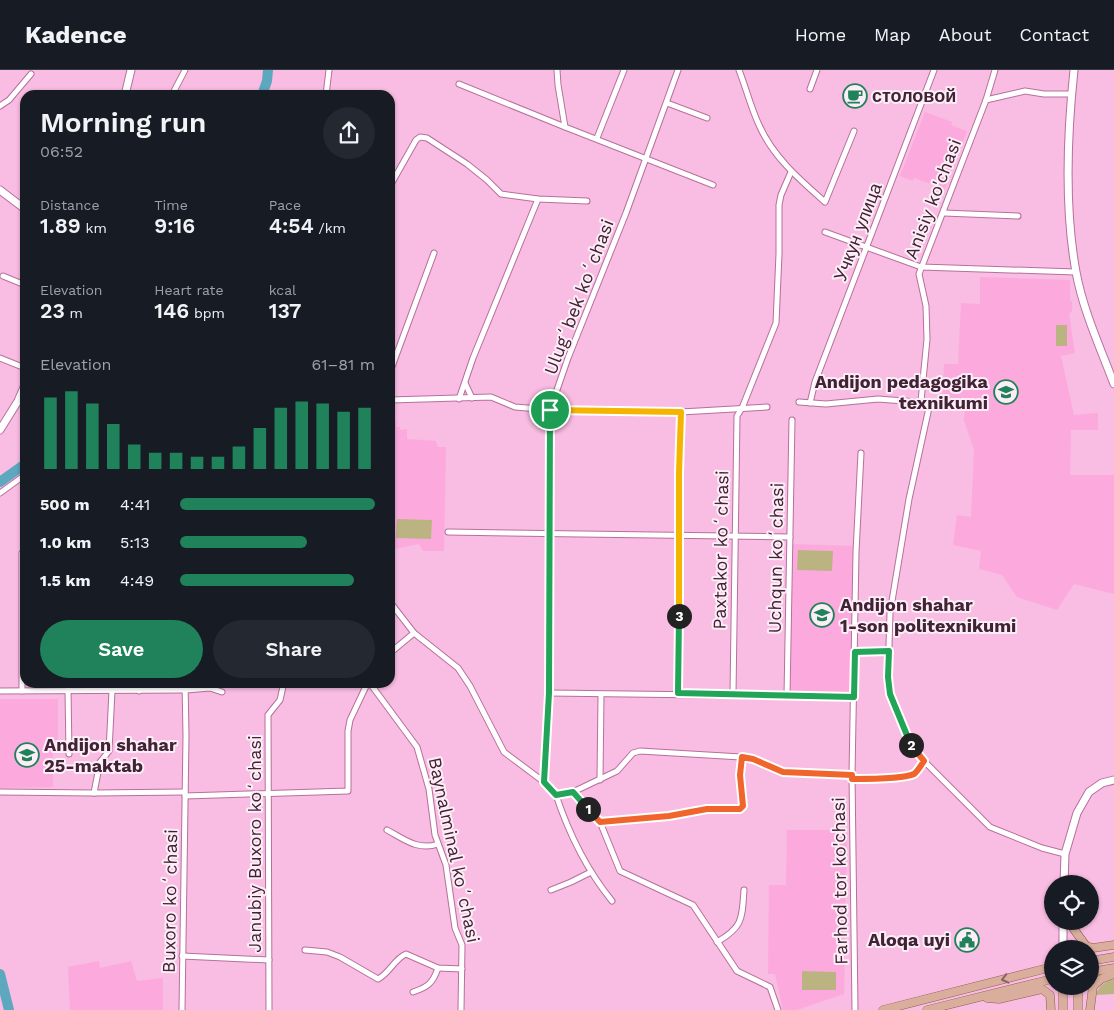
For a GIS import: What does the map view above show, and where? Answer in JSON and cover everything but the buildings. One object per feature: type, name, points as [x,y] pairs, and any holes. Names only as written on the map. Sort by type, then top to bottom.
[{"type":"main road","points":[[1074,930],[1086,946],[1093,948],[1114,945]]},
{"type":"main road","points":[[1099,960],[1114,957]]},
{"type":"main road","points":[[1099,970],[1114,968]]},
{"type":"main road","points":[[883,1010],[1044,969]]},
{"type":"main road","points":[[1090,1010],[1093,986],[1114,974]]},
{"type":"main road","points":[[927,1010],[1044,981]]},
{"type":"main road","points":[[978,998],[999,999],[1042,989],[1050,995],[1051,1010]]},
{"type":"main road","points":[[1063,995],[1063,1010]]},
{"type":"main road","points":[[1078,995],[1078,1010]]},
{"type":"street","points":[[126,90],[131,70]]},
{"type":"street","points":[[175,90],[185,70]]},
{"type":"street","points":[[327,90],[329,70]]},
{"type":"street","points":[[557,70],[565,127]]},
{"type":"street","points":[[597,138],[624,70]]},
{"type":"street","name":"Ulugʻbek koʻchasi","points":[[544,782],[549,693],[550,410],[678,70]]},
{"type":"street","points":[[739,70],[760,127],[791,172],[825,202],[854,131]]},
{"type":"street","points":[[810,88],[817,70]]},
{"type":"street","name":"Учкун улица","points":[[810,403],[815,382],[934,70]]},
{"type":"street","name":"Anisiy ko'chasi","points":[[921,401],[927,338],[926,306],[919,274],[944,213],[986,100],[995,70]]},
{"type":"street","points":[[1074,70],[1068,137],[1068,170],[1070,222],[1076,272],[1085,305],[1114,384]]},
{"type":"street","points":[[0,106],[9,100],[31,74]]},
{"type":"street","points":[[459,84],[713,185]]},
{"type":"street","points":[[986,100],[1026,91],[1044,94],[1071,94]]},
{"type":"street","points":[[666,103],[707,118]]},
{"type":"street","points":[[395,177],[416,140],[420,137],[427,138],[466,164],[487,180],[501,194],[538,199],[587,201]]},
{"type":"street","name":"Paxtakor koʻchasi","points":[[733,694],[737,416],[742,408],[776,322],[779,254],[778,205],[791,172]]},
{"type":"street","points":[[0,190],[20,204]]},
{"type":"street","points":[[459,398],[538,199]]},
{"type":"street","points":[[944,213],[1018,216]]},
{"type":"street","points":[[825,232],[867,246],[921,268],[1076,272]]},
{"type":"street","points":[[395,358],[434,253]]},
{"type":"street","points":[[3,276],[20,283]]},
{"type":"street","points":[[0,358],[20,366]]},
{"type":"street","points":[[465,381],[472,398]]},
{"type":"street","points":[[0,430],[20,396]]},
{"type":"street","points":[[395,400],[491,397],[514,408],[550,410],[681,412],[767,407]]},
{"type":"street","points":[[799,402],[826,404],[878,399],[928,401],[931,405],[909,499],[890,612],[888,677],[890,694],[913,750],[990,827],[1042,848],[1064,854]]},
{"type":"street","points":[[678,693],[681,412]]},
{"type":"street","name":"Uchqun koʻchasi","points":[[787,696],[792,420]]},
{"type":"street","name":"Farhod tor ko'chasi","points":[[855,1010],[852,777],[856,552],[861,453]]},
{"type":"street","points":[[0,494],[20,479]]},
{"type":"street","points":[[448,532],[790,537]]},
{"type":"street","points":[[395,608],[414,633],[458,668],[470,686],[504,752],[544,782],[556,795],[573,841],[591,872],[612,901]]},
{"type":"street","points":[[395,649],[414,633]]},
{"type":"street","points":[[855,652],[889,651]]},
{"type":"street","points":[[0,691],[139,691],[210,688],[222,692]]},
{"type":"street","name":"Janubiy Buxoro koʻchasi","points":[[269,1010],[268,716],[280,700],[283,688]]},
{"type":"street","points":[[0,792],[269,794],[348,791],[348,731],[350,720],[365,688]]},
{"type":"street","name":"Baynalminal koʻchasi","points":[[373,688],[417,747],[429,789],[435,834],[446,865],[455,928],[462,946],[461,1010]]},
{"type":"street","points":[[68,690],[69,754]]},
{"type":"street","name":"Buxoro koʻchasi","points":[[182,1010],[186,690]]},
{"type":"street","points":[[94,793],[100,762],[109,751],[112,691]]},
{"type":"street","points":[[549,693],[601,695],[678,693],[854,697]]},
{"type":"street","points":[[600,780],[601,695]]},
{"type":"street","points":[[556,795],[573,792],[600,780],[616,771],[632,752],[640,751],[742,757],[753,759],[783,772],[880,779],[911,774],[917,771],[924,761]]},
{"type":"street","points":[[600,822],[669,816],[707,809],[742,808],[740,775],[742,757]]},
{"type":"street","points":[[1064,875],[1064,854],[1077,813],[1089,792],[1102,783],[1114,780]]},
{"type":"street","points":[[573,792],[600,822],[620,871],[693,905],[737,971],[770,987],[778,1010]]},
{"type":"street","points":[[387,830],[412,844],[430,847],[438,844]]},
{"type":"street","points":[[551,890],[591,872]]},
{"type":"street","points":[[717,942],[737,928],[743,911],[744,890]]},
{"type":"street","points":[[305,950],[327,952],[340,957],[378,979],[382,977],[399,957],[406,954],[438,968],[462,969]]},
{"type":"street","points":[[182,956],[269,960]]},
{"type":"street","points":[[413,992],[434,980],[438,968]]},
{"type":"shaded area","points":[[925,112],[952,122],[951,125],[967,131],[945,189],[914,178],[913,181],[900,176]]},
{"type":"shaded area","name":"Andijon pedagogika texnikumi","points":[[980,277],[1070,280],[1072,312],[1069,313],[1075,353],[1061,356],[1074,415],[1098,413],[1098,430],[1071,430],[1070,475],[1114,475],[1114,594],[1074,584],[1057,610],[1017,597],[1002,575],[979,569],[981,551],[953,545],[957,515],[971,517],[974,450],[964,420],[965,409],[942,409],[944,364],[958,364],[961,303],[980,304]]},
{"type":"shaded area","points":[[1056,325],[1067,325],[1067,346],[1056,346]]},
{"type":"shaded area","points":[[395,421],[396,427],[400,427],[400,430],[407,429],[407,439],[436,441],[438,447],[446,447],[444,551],[423,551],[419,544],[395,549]]},
{"type":"shaded area","points":[[397,519],[432,520],[431,539],[396,538]]},
{"type":"shaded area","name":"Andijon shahar 1-son politexnikumi","points":[[792,544],[853,546],[850,693],[790,691]]},
{"type":"shaded area","points":[[798,550],[833,551],[832,571],[797,570]]},
{"type":"shaded area","name":"Andijon shahar 25-maktab","points":[[0,699],[58,699],[58,740],[53,740],[53,787],[0,788]]},
{"type":"shaded area","points":[[787,830],[847,830],[844,994],[797,1010],[783,1010],[775,974],[768,974],[769,885],[786,885]]},
{"type":"shaded area","points":[[99,961],[100,968],[131,961],[137,981],[163,978],[163,1010],[70,1010],[68,967]]},
{"type":"shaded area","points":[[802,971],[836,972],[836,990],[802,990]]},
{"type":"shaded area","points":[[1114,979],[1114,994],[1099,995],[1099,988]]},
{"type":"waterway","points":[[264,90],[268,70]]},
{"type":"waterway","points":[[0,482],[20,468]]},
{"type":"waterway","points":[[0,974],[9,1010]]},
{"type":"place","name":"столовой","points":[[855,96]]},
{"type":"place","name":"Andijon pedagogika texnikumi","points":[[1006,392]]},
{"type":"place","name":"Andijon shahar 1-son politexnikumi","points":[[822,615]]},
{"type":"place","name":"Andijon shahar 25-maktab","points":[[27,755]]},
{"type":"place","name":"Aloqa uyi","points":[[967,940]]},
{"type":"route","points":[[550,410],[681,412],[678,693],[854,697],[855,652],[889,651],[888,677],[890,694],[913,750],[924,761],[917,771],[914,774],[880,779],[852,779],[852,775],[783,772],[753,759],[742,757],[740,775],[743,806],[740,809],[707,809],[669,816],[600,822],[573,792],[556,795],[544,782],[549,693],[550,410]]}]
